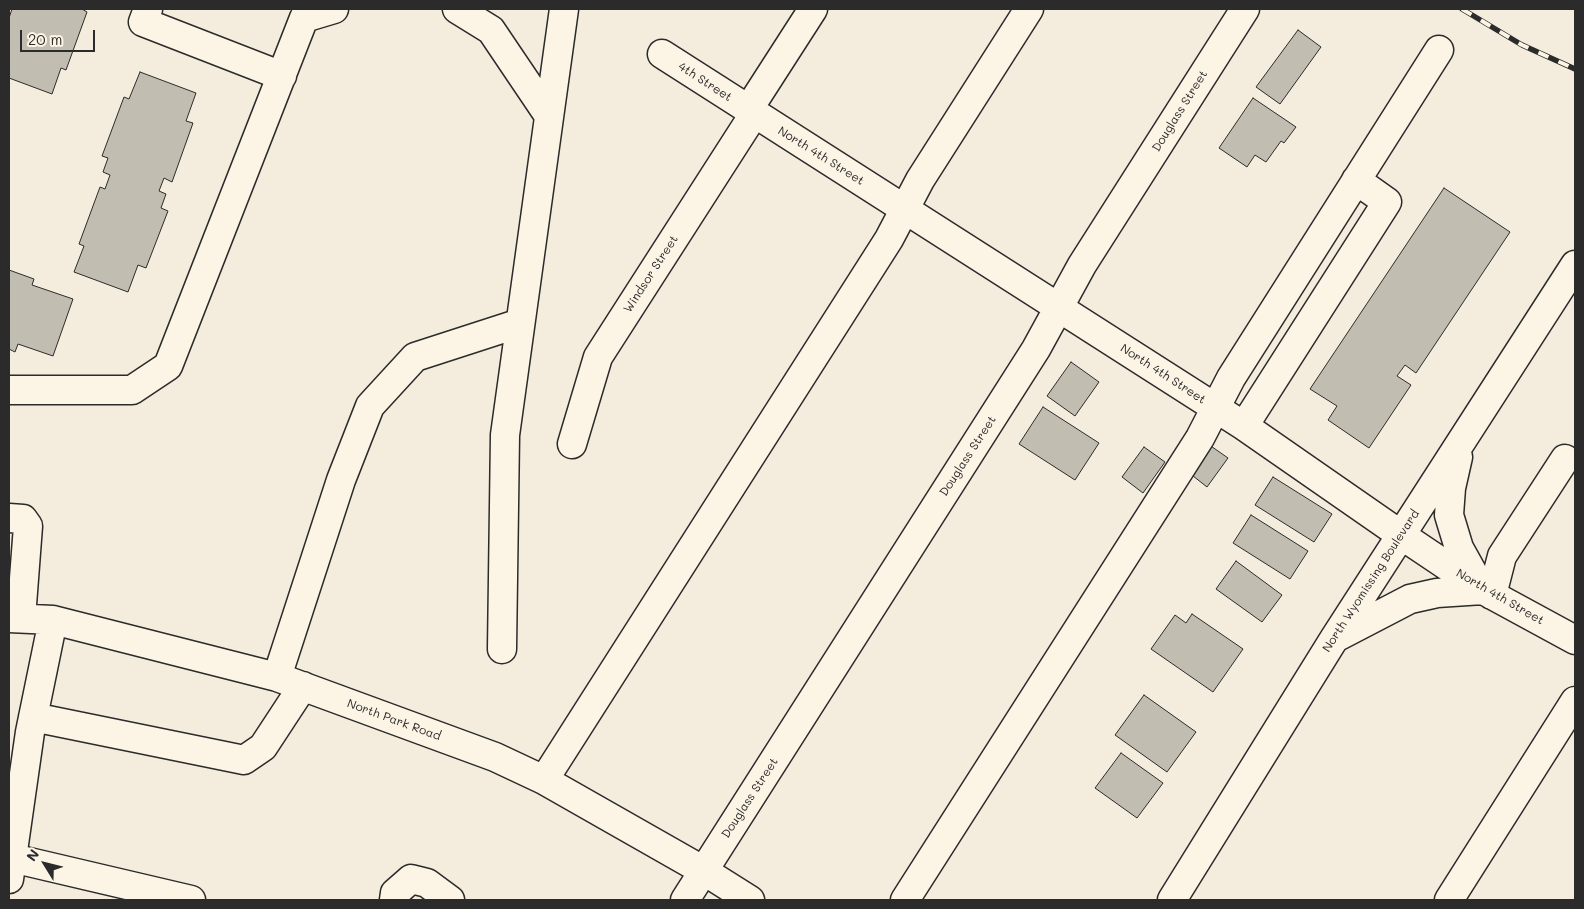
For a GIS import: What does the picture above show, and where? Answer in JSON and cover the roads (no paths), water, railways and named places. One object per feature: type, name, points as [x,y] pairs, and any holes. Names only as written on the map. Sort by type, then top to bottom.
[{"type":"street","points":[[148,9],[143,22],[282,76]]},
{"type":"street","points":[[9,390],[132,390],[168,366],[282,76],[294,13],[334,9]]},
{"type":"street","points":[[457,9],[491,30],[549,116]]},
{"type":"street","points":[[502,649],[504,435],[564,9]]},
{"type":"street","name":"Windsor Street","points":[[572,444],[598,357],[813,9]]},
{"type":"street","points":[[544,780],[889,239],[920,180],[1029,9]]},
{"type":"street","name":"Douglass Street","points":[[685,900],[1036,349],[1082,265],[1245,9]]},
{"type":"street","points":[[905,900],[1200,438],[1231,378],[1439,50]]},
{"type":"street","name":"4th Street","points":[[662,54],[751,112]]},
{"type":"street","name":"North 4th Street","points":[[751,112],[1244,426],[1487,592],[1575,640]]},
{"type":"street","points":[[1244,426],[1387,202],[1356,180]]},
{"type":"street","name":"North Wyomissing Boulevard","points":[[1172,900],[1334,638],[1575,265]]},
{"type":"street","points":[[277,677],[341,480],[370,406],[415,357],[520,323]]},
{"type":"street","points":[[1462,441],[1451,488],[1449,515],[1459,548],[1487,592]]},
{"type":"street","points":[[1487,592],[1502,556],[1565,459]]},
{"type":"street","points":[[9,518],[23,519],[28,526],[15,618]]},
{"type":"street","points":[[1334,638],[1410,599],[1437,593],[1487,592]]},
{"type":"street","name":"North Park Road","points":[[15,618],[53,620],[277,677],[495,757],[544,780],[704,871],[750,900]]},
{"type":"street","points":[[53,620],[33,717],[10,868],[191,900]]},
{"type":"street","points":[[33,717],[244,760],[263,747],[302,686]]},
{"type":"street","points":[[1449,900],[1575,700]]},
{"type":"street","points":[[394,900],[395,893],[412,879],[427,883],[450,900]]},
{"type":"railway","points":[[1462,9],[1522,45],[1575,69]]}]
